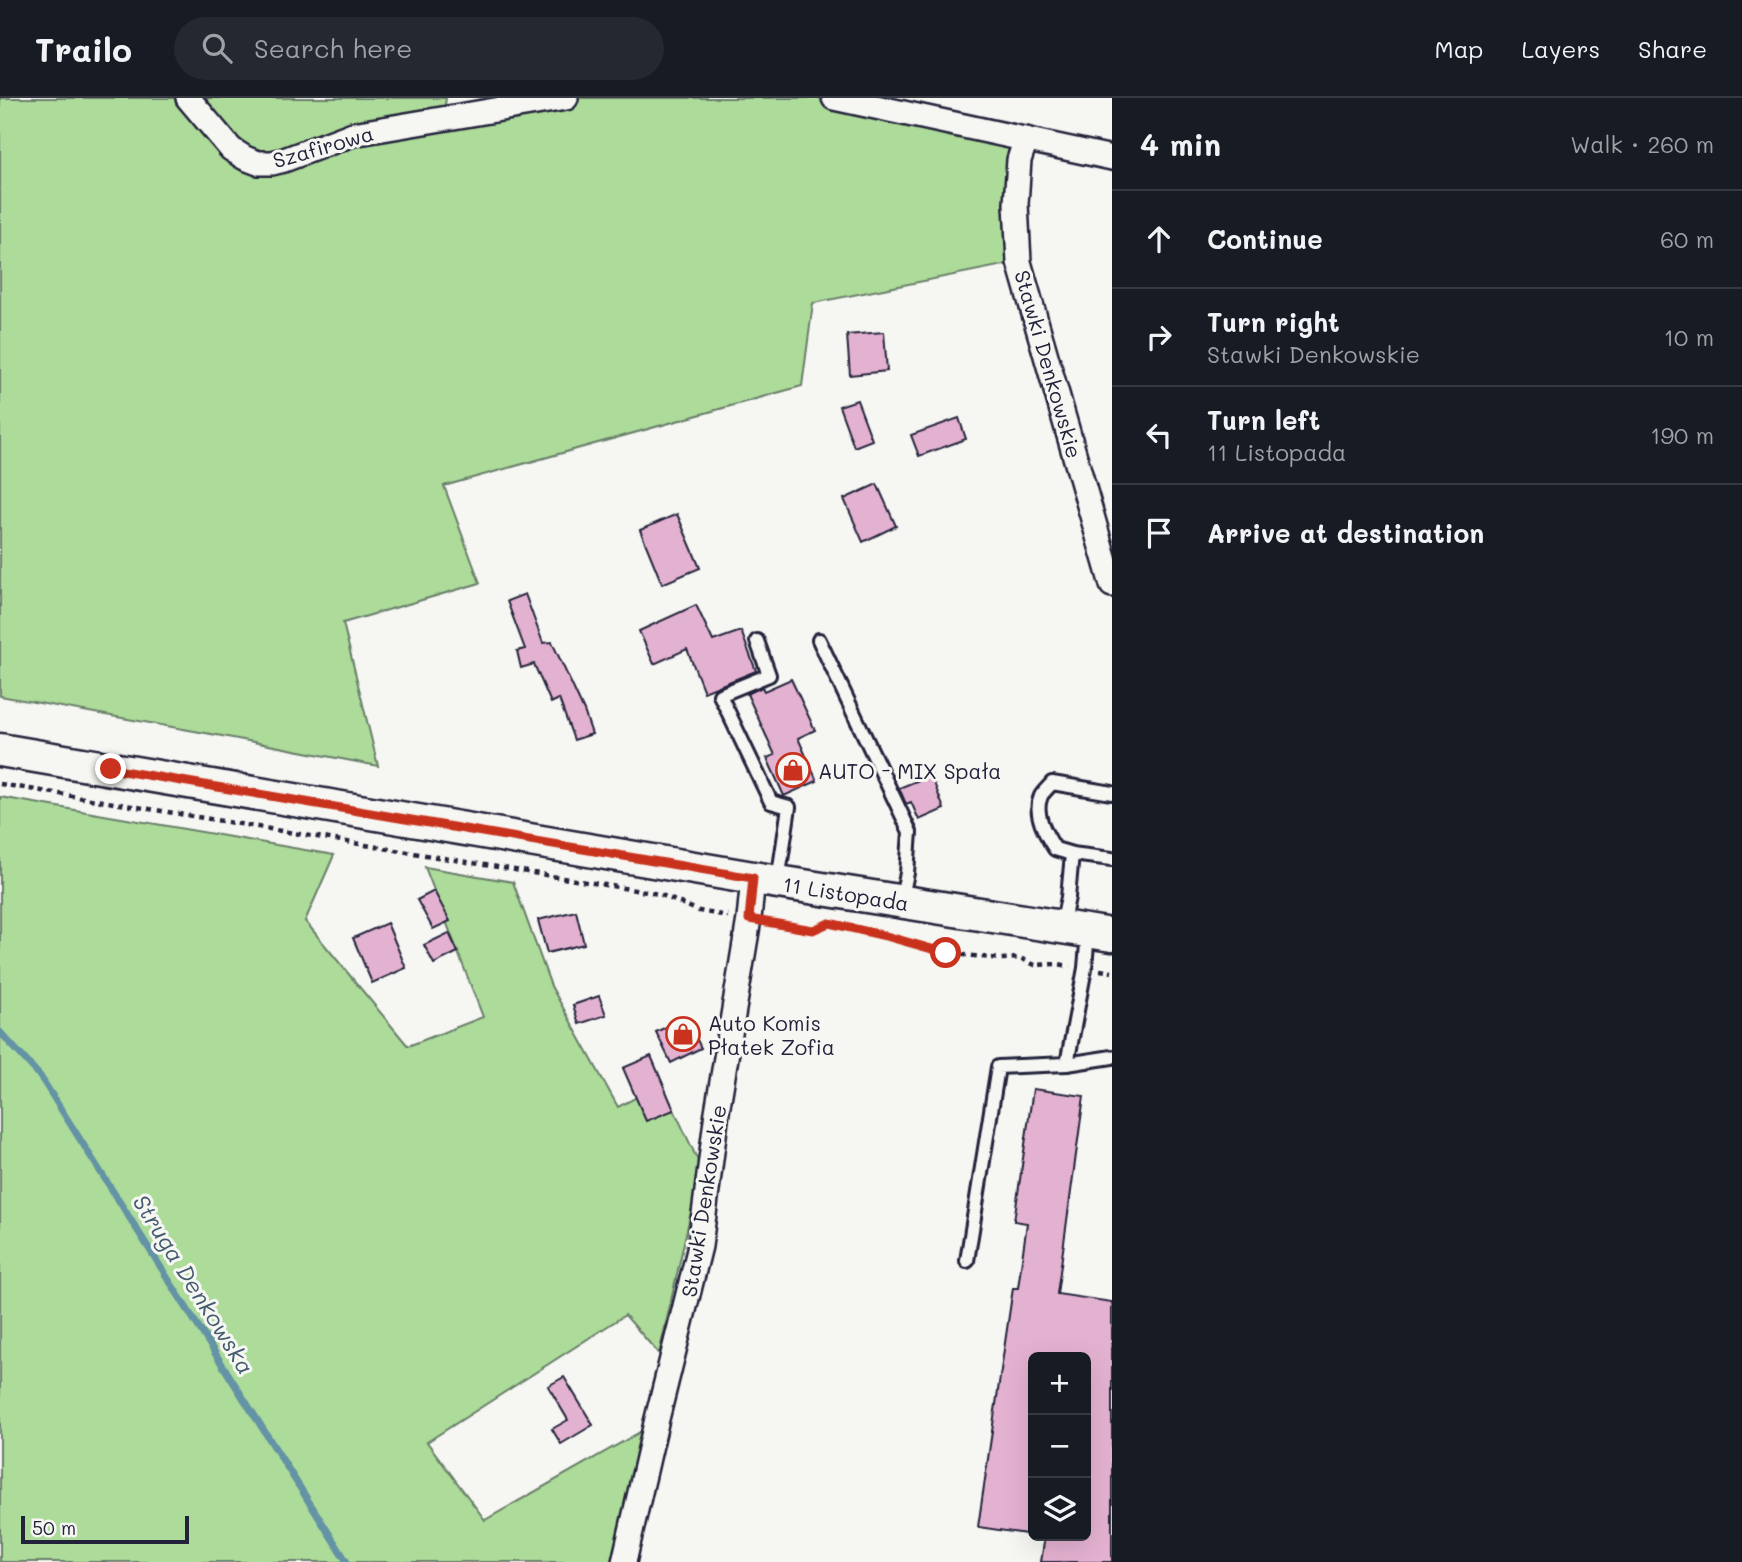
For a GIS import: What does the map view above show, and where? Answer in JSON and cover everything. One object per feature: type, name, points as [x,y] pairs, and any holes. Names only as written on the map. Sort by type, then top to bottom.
[{"type":"street","name":"Szafirowa","points":[[188,98],[231,149],[257,163],[284,160],[353,134],[566,98]]},
{"type":"street","points":[[834,98],[1112,158]]},
{"type":"street","name":"Stawki Denkowskie","points":[[1026,139],[1019,160],[1016,204],[1019,262],[1112,585]]},
{"type":"street","name":"11 Listopada","points":[[0,750],[766,880],[1088,931]]},
{"type":"street","name":"Stawki Denkowskie","points":[[624,1562],[700,1246],[717,1112],[749,919],[766,880]]},
{"type":"lane","points":[[819,640],[910,832],[907,873],[901,902]]},
{"type":"lane","points":[[757,641],[769,674],[720,695],[771,802],[789,807],[766,880]]},
{"type":"lane","points":[[1112,793],[1052,783],[1041,796],[1039,813],[1045,833],[1055,849],[1112,859]]},
{"type":"lane","points":[[1067,1064],[1085,968],[1088,931],[1068,897],[1072,853]]},
{"type":"lane","points":[[967,1261],[998,1067],[1067,1064],[1112,1057]]},
{"type":"path","points":[[0,784],[659,894],[699,911],[813,930],[829,923],[946,953],[1001,959],[1020,958],[1035,965],[1058,964],[1112,972]]},
{"type":"green space","points":[[0,98],[446,98],[443,119],[566,98],[834,98],[1026,139],[1019,262],[813,303],[802,386],[444,486],[480,583],[343,623],[378,766],[0,696]]},
{"type":"green space","points":[[0,797],[334,855],[305,921],[408,1046],[483,1017],[425,867],[513,882],[551,986],[618,1107],[662,1084],[701,1167],[659,1354],[625,1315],[427,1442],[485,1520],[656,1423],[624,1562],[0,1562]]},
{"type":"building","points":[[884,332],[887,371],[850,375],[847,335]]},
{"type":"building","points":[[857,400],[872,440],[854,447],[839,406]]},
{"type":"building","points":[[959,418],[966,439],[919,456],[911,435]]},
{"type":"building","points":[[877,484],[896,526],[863,542],[844,499]]},
{"type":"building","points":[[677,514],[700,568],[662,584],[640,530]]},
{"type":"building","points":[[525,594],[543,643],[552,642],[592,734],[574,740],[559,699],[551,703],[534,664],[521,668],[517,651],[525,649],[507,601]]},
{"type":"building","points":[[696,605],[713,641],[741,631],[756,671],[704,692],[687,649],[654,664],[639,631]]},
{"type":"building","points":[[791,679],[815,730],[798,738],[817,781],[784,796],[767,758],[775,755],[747,694],[762,687],[764,691]]},
{"type":"building","points":[[931,775],[944,809],[919,820],[911,802],[906,804],[899,788]]},
{"type":"building","points":[[434,891],[450,921],[433,929],[417,900]]},
{"type":"building","points":[[576,911],[584,944],[547,953],[538,920]]},
{"type":"building","points":[[387,923],[406,968],[372,983],[353,938]]},
{"type":"building","points":[[449,933],[458,952],[434,964],[424,945]]},
{"type":"building","points":[[599,996],[606,1015],[579,1024],[573,1005]]},
{"type":"building","points":[[686,1017],[701,1048],[671,1063],[656,1032]]},
{"type":"building","points":[[651,1056],[674,1110],[646,1121],[623,1068]]},
{"type":"building","points":[[1033,1089],[1084,1096],[1057,1294],[1112,1302],[1112,1562],[1041,1562],[1044,1541],[1091,1541],[1091,1352],[1028,1352],[1028,1534],[978,1527],[1013,1288],[1018,1288],[1027,1223],[1014,1221]]},
{"type":"building","points":[[564,1377],[593,1425],[561,1444],[552,1429],[568,1420],[548,1386]]},
{"type":"waterway","name":"Struga Denkowska","points":[[0,1032],[40,1076],[347,1562]]},
{"type":"place","name":"AUTO - MIX Spała","points":[[793,770]]},
{"type":"place","name":"Auto Komis Płatek Zofia","points":[[683,1034]]},
{"type":"route","points":[[111,769],[753,878],[749,919],[813,930],[829,923],[946,953]]}]
